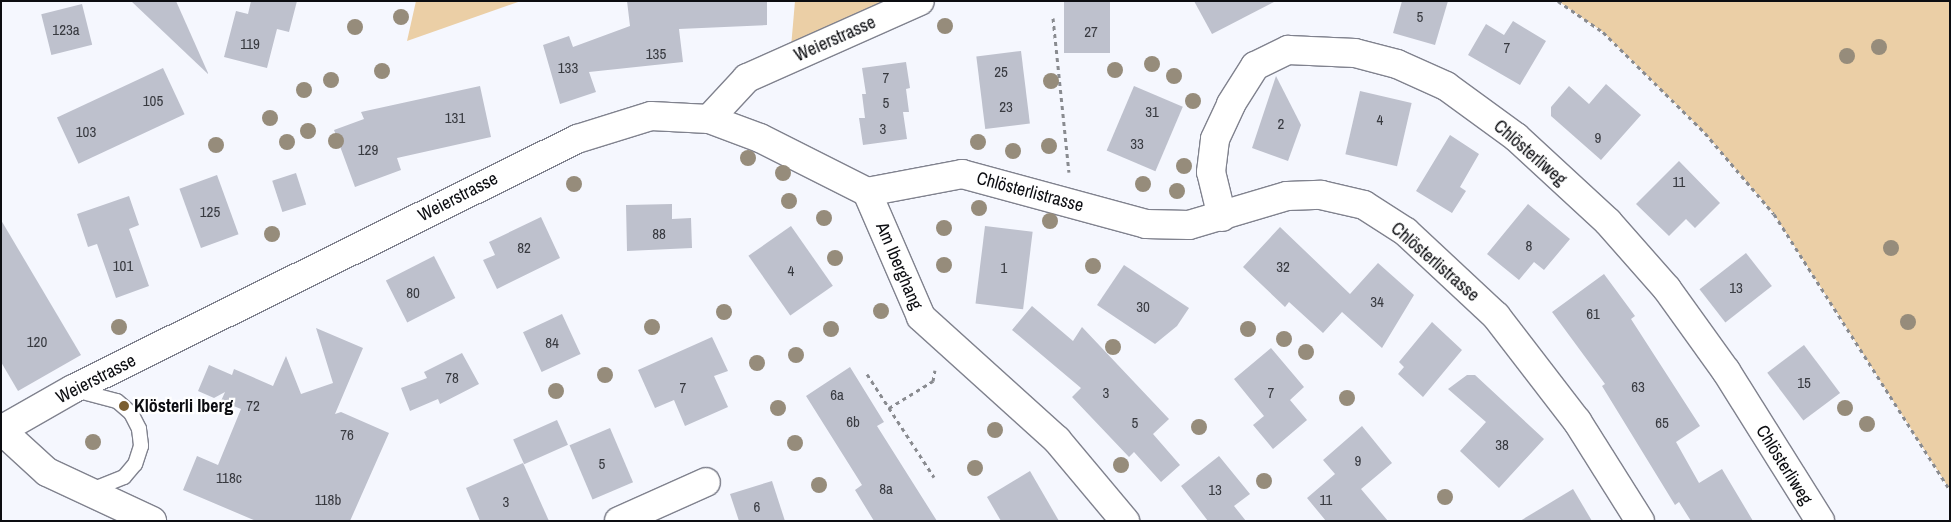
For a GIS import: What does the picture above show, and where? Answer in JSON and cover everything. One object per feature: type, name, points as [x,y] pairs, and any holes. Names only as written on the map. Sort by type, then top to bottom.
[{"type":"street","name":"Weierstrasse","points":[[1,430],[73,390],[577,139],[652,116],[709,119],[747,78],[920,1]]},
{"type":"street","name":"Chlösterliweg","points":[[1222,217],[1211,172],[1215,140],[1231,104],[1255,66],[1288,50],[1355,53],[1397,64],[1446,86],[1516,137],[1608,222],[1667,289],[1726,371],[1820,521]]},
{"type":"street","points":[[709,119],[760,138],[867,192]]},
{"type":"street","name":"Chlösterlistrasse","points":[[867,192],[962,174],[1072,202],[1146,224],[1189,225],[1222,217],[1287,196],[1321,195],[1364,205],[1406,232],[1496,316],[1577,421],[1640,521]]},
{"type":"street","name":"Am Iberghang","points":[[867,192],[921,317],[1057,440],[1125,521]]},
{"type":"street","points":[[1,430],[47,472],[86,492],[152,521]]},
{"type":"street","points":[[619,521],[706,482]]},
{"type":"lane","points":[[73,390],[117,401],[131,412],[139,429],[141,446],[135,464],[124,477],[86,492]]},
{"type":"path","points":[[1558,1],[1603,32],[1698,126],[1774,214],[1950,490]]},
{"type":"path","points":[[1052,18],[1072,202]]},
{"type":"path","points":[[867,374],[934,477]]},
{"type":"path","points":[[889,408],[933,381]]},
{"type":"shaded area","points":[[416,1],[521,1],[407,41]]},
{"type":"shaded area","points":[[795,1],[920,1],[790,59]]},
{"type":"shaded area","points":[[1558,1],[1950,1],[1950,490],[1774,214],[1705,133],[1603,32]]},
{"type":"building","points":[[131,1],[176,1],[208,74]]},
{"type":"building","points":[[251,1],[297,1],[289,32],[277,29],[267,68],[224,57],[236,11],[248,14]]},
{"type":"building","points":[[627,1],[767,1],[767,25],[679,29],[683,62],[589,72],[596,92],[560,104],[543,45],[569,36],[573,47],[630,26]]},
{"type":"building","points":[[1064,1],[1110,1],[1110,53],[1064,53]]},
{"type":"building","points":[[1194,1],[1276,1],[1212,34]]},
{"type":"building","points":[[1402,1],[1448,1],[1435,45],[1393,33]]},
{"type":"building","points":[[82,4],[92,45],[51,55],[41,14]]},
{"type":"building","points":[[1513,21],[1546,41],[1520,85],[1468,55],[1486,24],[1504,35]]},
{"type":"building","points":[[1021,51],[1030,123],[985,129],[976,56]]},
{"type":"building","points":[[906,62],[910,88],[906,89],[909,112],[903,112],[907,139],[863,145],[859,118],[865,118],[862,94],[866,94],[862,68]]},
{"type":"building","points":[[163,68],[185,114],[79,164],[57,117]]},
{"type":"building","points":[[1276,76],[1301,125],[1288,161],[1252,148]]},
{"type":"building","points":[[1606,84],[1641,115],[1601,160],[1551,116],[1551,107],[1569,86],[1589,104]]},
{"type":"building","points":[[480,86],[491,137],[397,158],[401,170],[355,187],[334,130],[364,119],[361,112]]},
{"type":"building","points":[[1134,86],[1183,107],[1155,171],[1107,150]]},
{"type":"building","points":[[1360,91],[1412,103],[1397,166],[1345,154]]},
{"type":"building","points":[[1450,135],[1479,154],[1460,187],[1466,191],[1452,213],[1416,191]]},
{"type":"building","points":[[1679,161],[1720,203],[1695,228],[1686,219],[1669,236],[1636,204]]},
{"type":"building","points":[[296,173],[306,204],[282,212],[272,181]]},
{"type":"building","points":[[217,175],[239,234],[201,248],[179,189]]},
{"type":"building","points":[[129,196],[139,225],[129,229],[149,286],[116,298],[97,244],[88,247],[77,214]]},
{"type":"building","points":[[672,204],[672,219],[691,218],[692,248],[627,251],[626,205]]},
{"type":"building","points":[[1528,204],[1570,239],[1544,270],[1534,262],[1519,280],[1487,254]]},
{"type":"building","points":[[541,217],[560,258],[497,289],[483,260],[495,255],[489,242]]},
{"type":"building","points":[[1,220],[81,355],[18,391],[1,362]]},
{"type":"building","points":[[791,226],[833,286],[790,316],[748,256]]},
{"type":"building","points":[[985,226],[1033,232],[1023,309],[975,303]]},
{"type":"building","points":[[1280,227],[1350,294],[1378,263],[1414,295],[1382,348],[1342,312],[1323,333],[1289,302],[1285,307],[1243,267]]},
{"type":"building","points":[[1746,253],[1772,286],[1725,322],[1700,289]]},
{"type":"building","points":[[434,256],[455,298],[407,322],[386,281]]},
{"type":"building","points":[[1124,265],[1189,308],[1177,326],[1155,344],[1097,305]]},
{"type":"building","points":[[1604,274],[1635,316],[1631,319],[1700,426],[1676,442],[1699,483],[1722,469],[1753,521],[1691,521],[1679,502],[1675,505],[1602,386],[1605,384],[1552,312]]},
{"type":"building","points":[[1032,306],[1073,341],[1082,327],[1169,419],[1153,434],[1180,465],[1161,482],[1134,452],[1129,457],[1072,397],[1081,388],[1012,330]]},
{"type":"building","points":[[562,314],[581,354],[542,372],[523,332]]},
{"type":"building","points":[[1432,322],[1462,350],[1423,397],[1398,374],[1404,367],[1399,362]]},
{"type":"building","points":[[316,328],[363,348],[335,414],[341,412],[389,433],[350,521],[256,521],[183,490],[197,456],[218,465],[241,409],[221,401],[225,392],[214,398],[198,391],[209,365],[232,375],[234,369],[273,386],[286,356],[301,394],[333,383]]},
{"type":"building","points":[[712,337],[728,371],[714,376],[728,407],[685,426],[674,400],[655,408],[638,370]]},
{"type":"building","points":[[1804,345],[1840,393],[1803,421],[1767,373]]},
{"type":"building","points":[[1271,348],[1304,387],[1290,400],[1307,420],[1273,449],[1253,425],[1264,416],[1234,379]]},
{"type":"building","points":[[462,353],[479,384],[440,404],[438,399],[410,411],[401,388],[427,378],[424,372]]},
{"type":"building","points":[[850,367],[884,422],[877,426],[937,521],[874,521],[855,490],[862,485],[806,396]]},
{"type":"building","points":[[1467,375],[1475,375],[1544,439],[1499,488],[1460,451],[1486,422],[1448,389]]},
{"type":"building","points":[[557,420],[568,445],[524,464],[513,440]]},
{"type":"building","points":[[1362,426],[1392,463],[1361,489],[1388,521],[1326,521],[1307,498],[1335,474],[1323,460]]},
{"type":"building","points":[[610,428],[633,482],[593,500],[569,445]]},
{"type":"building","points":[[1219,456],[1250,494],[1234,506],[1246,521],[1208,521],[1181,486]]},
{"type":"building","points":[[523,463],[549,521],[480,521],[466,488]]},
{"type":"building","points":[[1030,471],[1059,521],[1001,521],[987,497]]},
{"type":"building","points":[[772,481],[785,521],[739,521],[730,494]]},
{"type":"building","points":[[1573,489],[1592,521],[1520,521]]},
{"type":"place","name":"Klösterli Iberg","points":[[124,406]]}]
